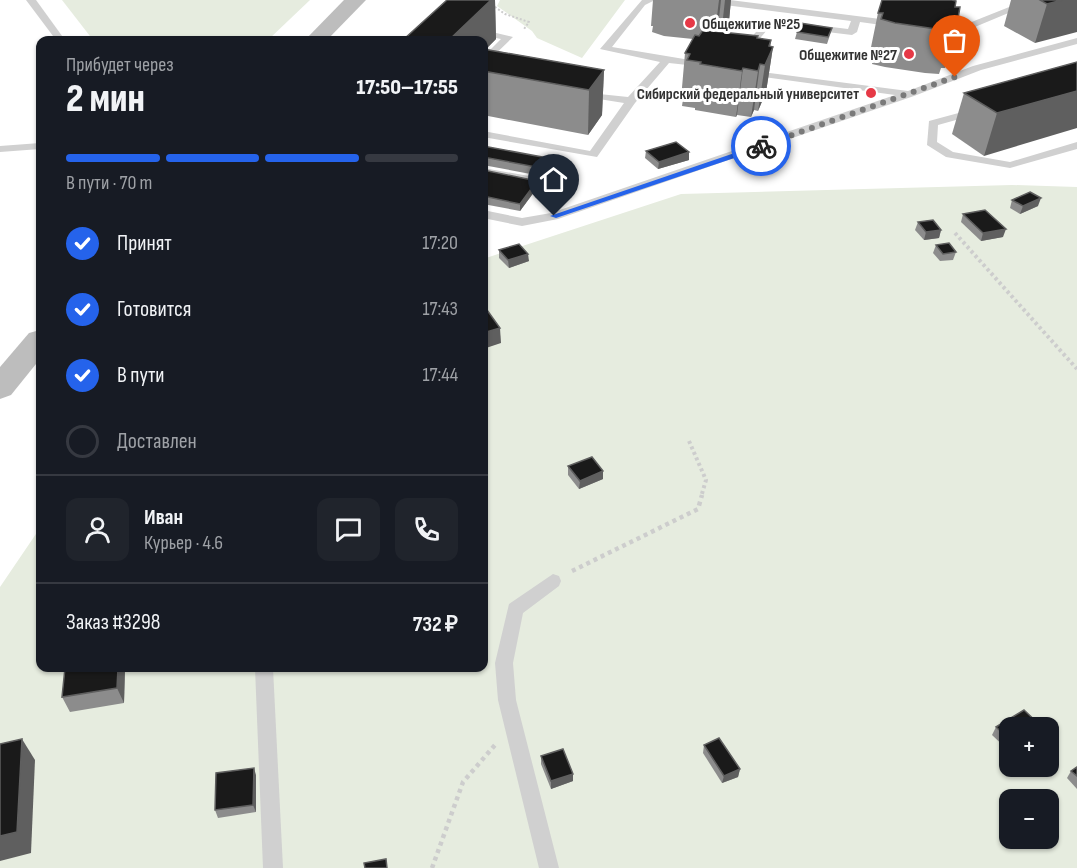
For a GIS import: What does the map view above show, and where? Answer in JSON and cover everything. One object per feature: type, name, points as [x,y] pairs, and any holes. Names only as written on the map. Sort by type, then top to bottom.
[{"type":"main road","points":[[319,36],[356,0]]},
{"type":"main road","points":[[0,388],[36,345]]},
{"type":"lane","points":[[31,0],[58,36]]},
{"type":"lane","points":[[650,0],[642,3],[605,49],[667,60],[712,62]]},
{"type":"lane","points":[[709,0],[911,26]]},
{"type":"lane","points":[[1013,0],[1031,2]]},
{"type":"lane","points":[[922,28],[955,32],[1031,2]]},
{"type":"lane","points":[[732,54],[743,53],[764,28],[776,23],[852,32],[856,19]]},
{"type":"lane","points":[[461,29],[508,38],[488,58]]},
{"type":"lane","points":[[488,215],[522,222],[539,220],[670,178],[910,94],[977,68],[1077,40]]},
{"type":"lane","points":[[488,135],[593,155],[631,101],[667,60]]},
{"type":"lane","points":[[736,70],[910,94]]},
{"type":"lane","points":[[574,92],[631,101]]},
{"type":"lane","points":[[988,107],[933,123],[931,143],[950,155],[1010,165],[1077,145]]},
{"type":"lane","points":[[0,149],[36,146]]},
{"type":"lane","points":[[488,172],[546,182]]},
{"type":"lane","points":[[539,220],[551,230]]},
{"type":"lane","points":[[549,868],[507,700],[504,663],[515,609],[553,581]]},
{"type":"lane","points":[[264,672],[273,868]]},
{"type":"path","points":[[955,233],[1077,369]]},
{"type":"path","points":[[553,581],[698,509],[706,480],[689,441]]},
{"type":"path","points":[[432,868],[463,782],[496,743],[507,700]]},
{"type":"shaded area","points":[[62,0],[310,0],[272,36],[90,36]]},
{"type":"shaded area","points":[[500,0],[625,0],[582,58],[537,38],[532,31],[497,6]]},
{"type":"shaded area","points":[[1012,185],[1077,187],[1077,868],[0,868],[0,587],[36,534],[36,672],[488,672],[488,257],[681,194]]},
{"type":"building","points":[[447,0],[491,0],[453,36],[407,36]]},
{"type":"building","points":[[882,0],[956,1],[955,7],[960,7],[957,24],[952,23],[951,29],[936,29],[881,19],[883,13],[878,13]]},
{"type":"building","points":[[1040,0],[1062,0],[1047,4]]},
{"type":"building","points":[[800,23],[832,28],[828,37],[797,32]]},
{"type":"building","points":[[703,30],[758,36],[757,38],[771,40],[769,46],[773,47],[765,65],[760,64],[758,71],[743,68],[742,71],[687,60],[690,54],[685,53],[695,35],[699,36]]},
{"type":"building","points":[[488,50],[604,70],[589,90],[488,72]]},
{"type":"building","points":[[1077,62],[1077,91],[997,113],[964,93]]},
{"type":"building","points":[[676,142],[689,152],[659,162],[646,151]]},
{"type":"building","points":[[488,147],[564,161],[557,171],[488,158]]},
{"type":"building","points":[[488,171],[537,181],[520,204],[488,197]]},
{"type":"building","points":[[1030,192],[1041,198],[1023,206],[1012,200]]},
{"type":"building","points":[[985,210],[1006,229],[983,233],[963,214]]},
{"type":"building","points":[[933,220],[941,230],[926,232],[918,222]]},
{"type":"building","points":[[949,243],[956,252],[943,254],[936,245]]},
{"type":"building","points":[[519,244],[528,254],[508,260],[499,250]]},
{"type":"building","points":[[488,311],[500,328],[488,332]]},
{"type":"building","points":[[592,457],[603,471],[580,481],[568,466]]},
{"type":"building","points":[[65,672],[118,672],[117,688],[62,697]]},
{"type":"building","points":[[1024,710],[1031,717],[1012,717]]},
{"type":"building","points":[[719,738],[740,769],[724,776],[704,745]]},
{"type":"building","points":[[22,739],[17,832],[0,836],[0,744]]},
{"type":"building","points":[[563,749],[573,774],[551,781],[541,756]]},
{"type":"building","points":[[1077,767],[1077,776],[1071,771]]},
{"type":"building","points":[[254,768],[253,805],[215,810],[216,773]]},
{"type":"building","points":[[386,859],[387,868],[365,868],[364,863]]},
{"type":"way so far","points":[[761,146],[955,77]]},
{"type":"place","name":"Общежитие №25","points":[[690,23]]},
{"type":"place","name":"Общежитие №27","points":[[909,54]]},
{"type":"place","name":"Сибирский федеральный университет","points":[[871,93]]},
{"type":"route","points":[[554,216],[761,146]]}]
